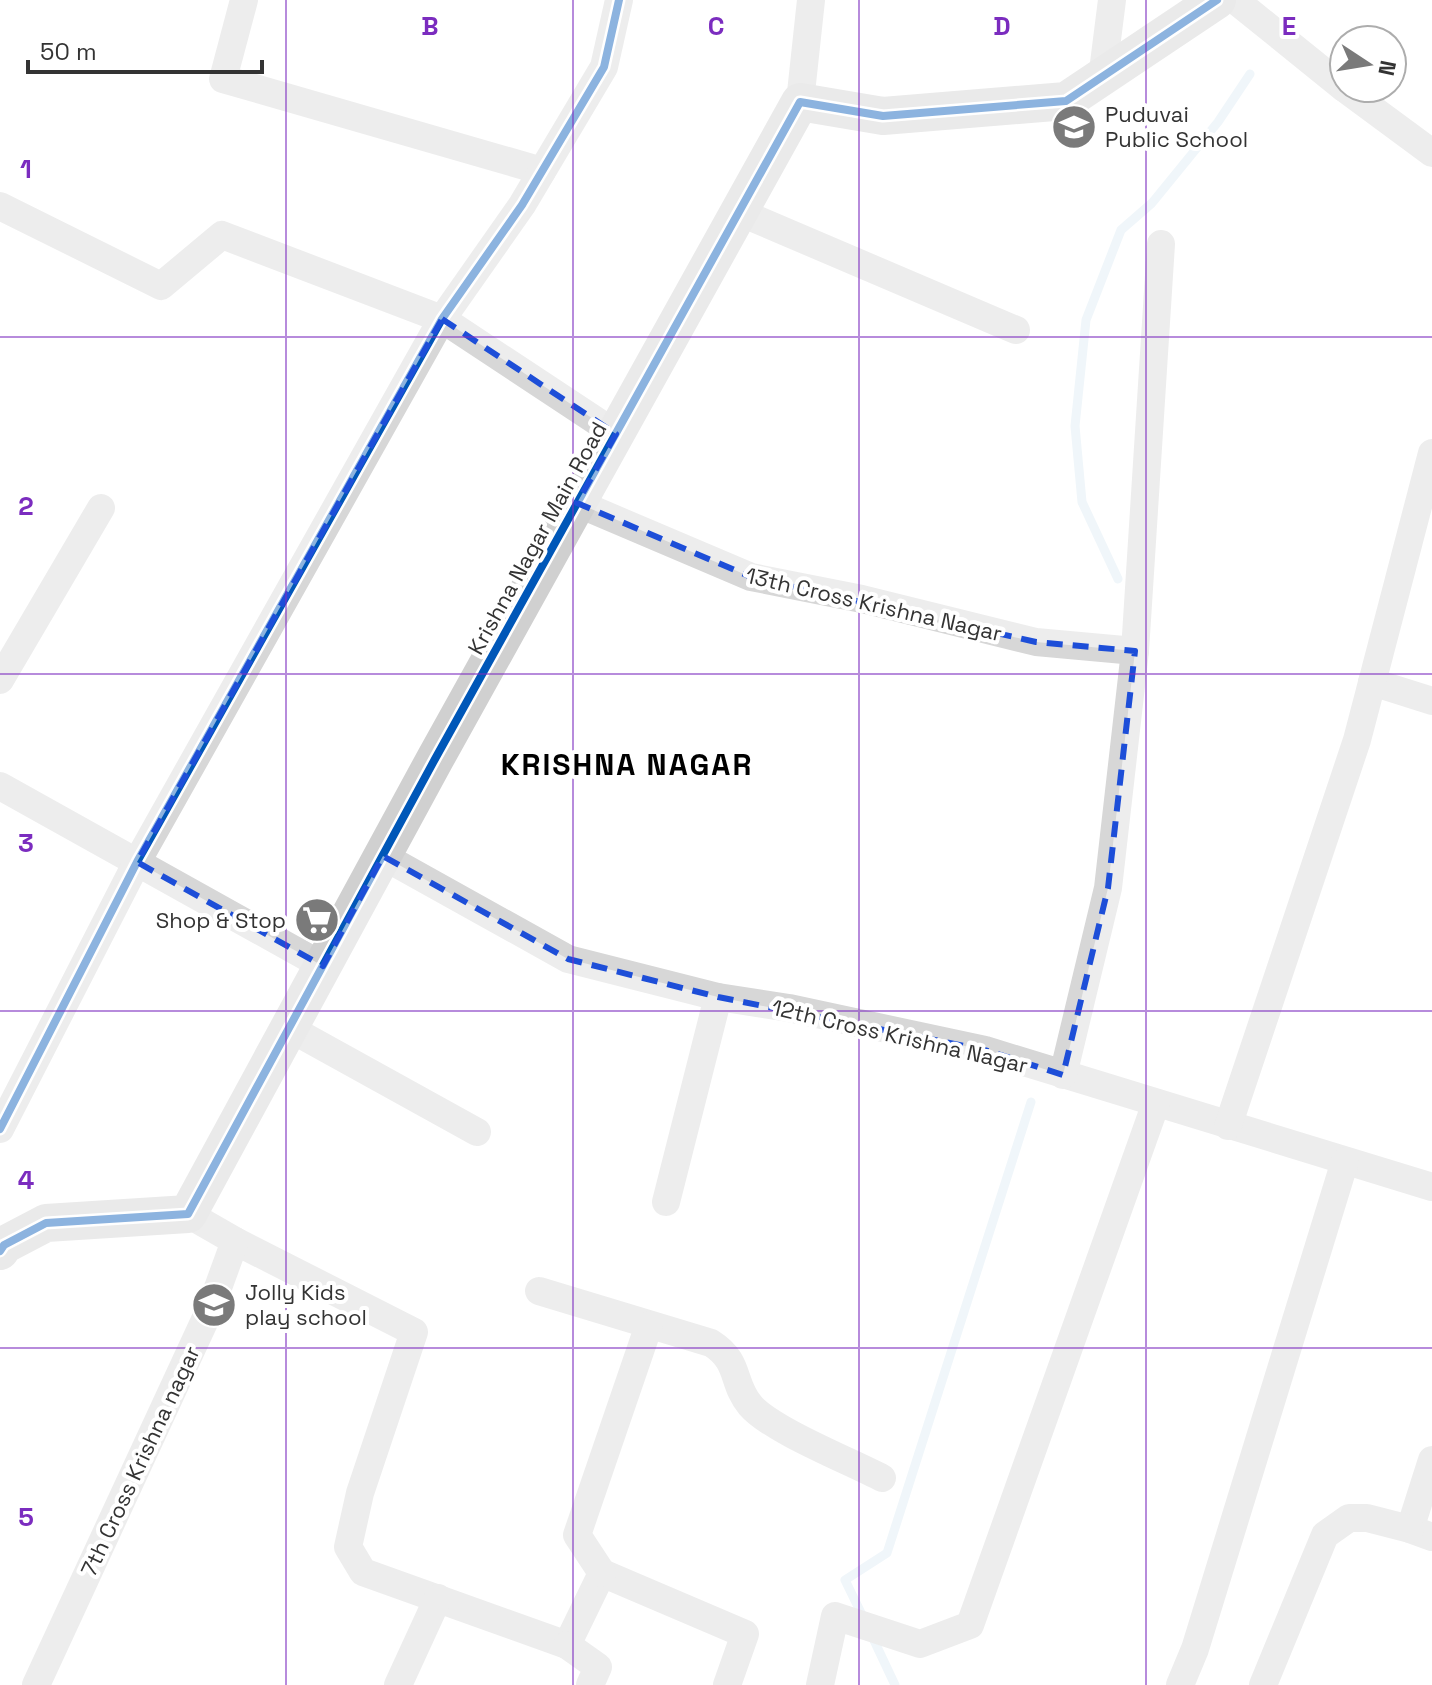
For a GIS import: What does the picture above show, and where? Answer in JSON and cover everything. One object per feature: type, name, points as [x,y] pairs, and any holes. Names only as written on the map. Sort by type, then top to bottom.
[{"type":"street","points":[[244,0],[223,79],[542,171]]},
{"type":"street","points":[[0,1129],[137,862],[442,319],[542,171],[604,67],[619,0]]},
{"type":"street","points":[[811,0],[800,102],[883,116],[1066,101],[1217,0]]},
{"type":"street","points":[[1102,79],[1112,0]]},
{"type":"street","points":[[1235,0],[1328,75]]},
{"type":"street","name":"Krishna Nagar Main Road","points":[[188,1214],[800,102]]},
{"type":"street","points":[[1366,104],[1432,153]]},
{"type":"street","points":[[0,206],[161,286],[222,235],[442,319],[616,434]]},
{"type":"street","points":[[739,212],[1016,330]]},
{"type":"street","points":[[1063,1075],[1108,888],[1135,651],[1161,244]]},
{"type":"street","points":[[1228,1126],[1357,740],[1432,453]]},
{"type":"street","name":"13th Cross Krishna Nagar","points":[[577,503],[751,577],[862,599],[1036,642],[1135,651]]},
{"type":"street","points":[[0,680],[101,508]]},
{"type":"street","points":[[1372,682],[1432,701]]},
{"type":"street","points":[[0,786],[323,966]]},
{"type":"street","name":"12th Cross Krishna Nagar","points":[[383,856],[568,959],[718,997],[789,1008],[985,1050],[1345,1161],[1430,1178]]},
{"type":"street","points":[[666,1202],[718,997]]},
{"type":"street","points":[[289,1028],[477,1132]]},
{"type":"street","points":[[820,1685],[835,1616],[920,1644],[970,1625],[1156,1103]]},
{"type":"street","points":[[1180,1685],[1195,1649],[1345,1161]]},
{"type":"street","points":[[0,1251],[4,1245],[46,1223],[188,1214],[414,1332],[360,1493],[348,1547],[363,1572],[567,1645],[598,1667],[590,1685]]},
{"type":"street","name":"7th Cross Krishna nagar","points":[[36,1685],[211,1307],[235,1241]]},
{"type":"street","points":[[539,1291],[711,1343],[727,1353],[749,1404],[766,1418],[882,1478]]},
{"type":"street","points":[[649,1325],[577,1535],[602,1573],[745,1634],[727,1685]]},
{"type":"street","points":[[1263,1685],[1325,1535],[1349,1518],[1367,1518],[1421,1533],[1432,1460]]},
{"type":"street","points":[[567,1645],[602,1573]]},
{"type":"street","points":[[398,1685],[438,1598]]},
{"type":"highlighted area","points":[[442,319],[616,434],[577,503],[751,577],[1036,642],[1135,651],[1108,888],[1063,1075],[985,1050],[718,997],[568,959],[383,856],[323,966],[137,862]]},
{"type":"waterway","points":[[1118,579],[1082,502],[1075,426],[1086,320],[1121,230],[1152,203],[1218,122],[1250,74]]},
{"type":"waterway","points":[[863,1617],[845,1580],[887,1553],[1031,1102]]},
{"type":"waterway","points":[[871,1634],[895,1685]]},
{"type":"cycle path","points":[[0,1129],[137,862],[442,319],[522,205],[604,67],[619,0]]},
{"type":"cycle path","points":[[0,1251],[4,1245],[46,1223],[188,1214],[435,759],[800,102],[883,116],[1066,101],[1217,0]]},
{"type":"place","name":"Puduvai Public School","points":[[1074,127]]},
{"type":"place","name":"Shop & Stop","points":[[317,920]]},
{"type":"place","name":"Jolly Kids play school","points":[[214,1305]]},
{"type":"district","name":"KRISHNA NAGAR","points":[[627,765]]}]
